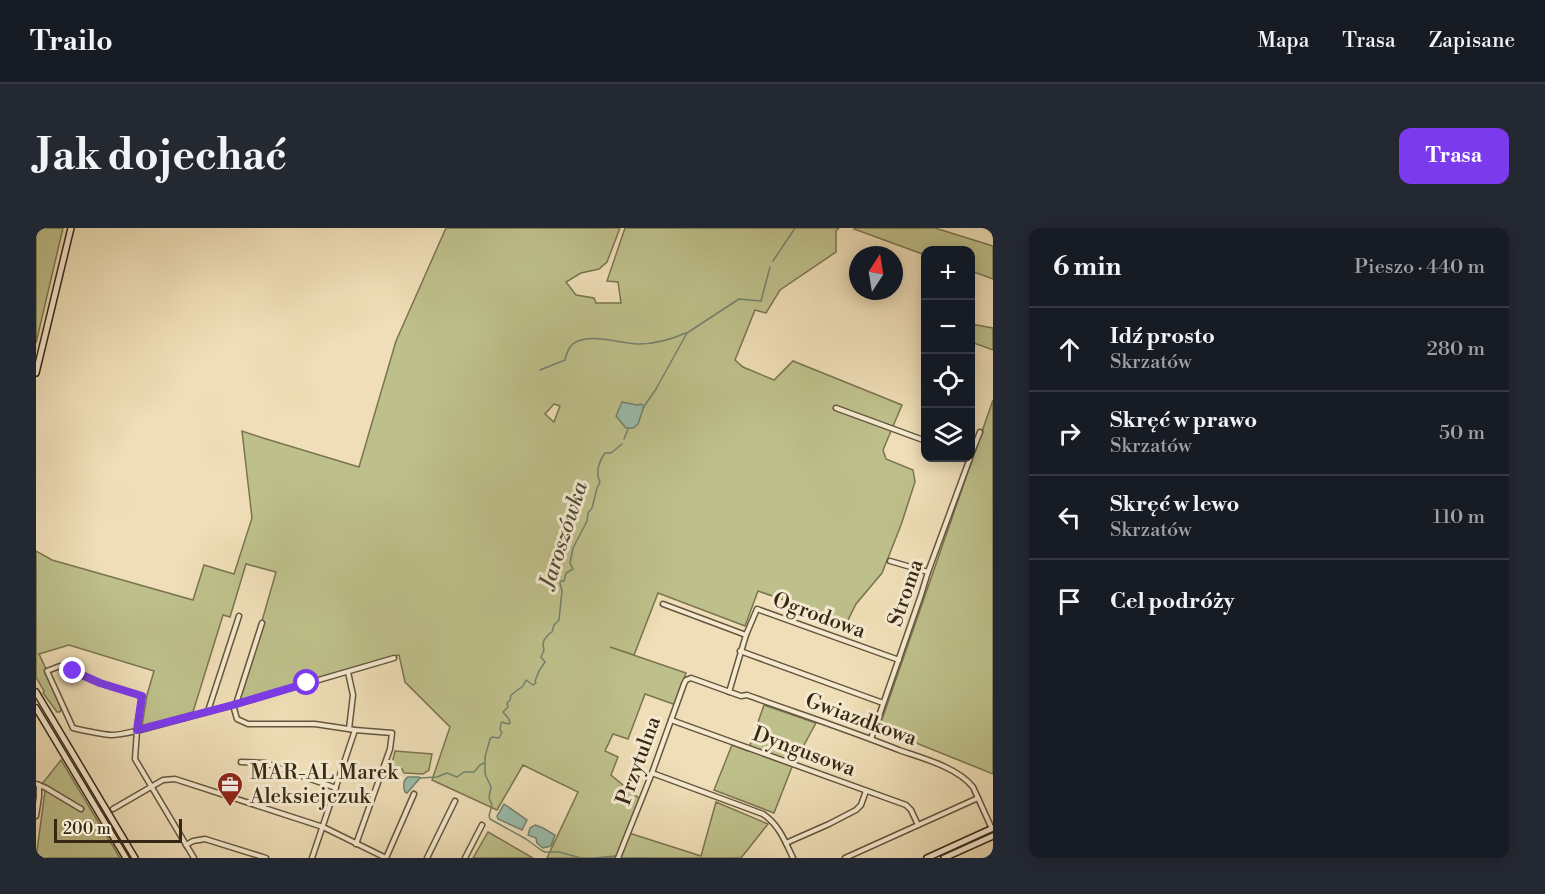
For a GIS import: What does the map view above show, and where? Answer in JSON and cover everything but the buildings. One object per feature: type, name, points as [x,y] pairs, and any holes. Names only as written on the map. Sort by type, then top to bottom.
[{"type":"main road","points":[[36,373],[71,228]]},
{"type":"main road","points":[[36,692],[135,858]]},
{"type":"main road","points":[[36,708],[126,858]]},
{"type":"main road","points":[[927,858],[992,829]]},
{"type":"main road","points":[[944,858],[993,836]]},
{"type":"main road","points":[[119,845],[122,840],[126,843]]},
{"type":"street","points":[[836,408],[921,439]]},
{"type":"street","name":"Stroma","points":[[975,445],[980,432]]},
{"type":"street","name":"Stroma","points":[[871,739],[969,462]]},
{"type":"street","points":[[890,561],[928,572]]},
{"type":"street","points":[[663,604],[746,635]]},
{"type":"street","name":"Ogrodowa","points":[[729,692],[740,651],[757,609],[898,660]]},
{"type":"street","points":[[208,712],[239,616]]},
{"type":"street","points":[[262,623],[234,705],[237,719],[248,724],[315,724],[393,733],[390,749],[356,844]]},
{"type":"street","points":[[740,651],[884,703]]},
{"type":"street","points":[[194,858],[135,759],[137,730],[142,696],[100,683],[60,666],[47,671],[73,728],[112,735],[137,730],[234,705],[394,658]]},
{"type":"street","points":[[348,672],[353,695],[349,729]]},
{"type":"street","name":"Gwiazdkowa","points":[[691,678],[741,696],[747,695],[871,739],[955,772],[973,787],[992,829]]},
{"type":"street","name":"Przytulna","points":[[618,858],[685,681],[691,678]]},
{"type":"street","name":"Dyngusowa","points":[[671,720],[906,805],[918,825]]},
{"type":"street","points":[[312,858],[355,730]]},
{"type":"street","points":[[241,762],[266,763],[336,788]]},
{"type":"street","points":[[652,773],[763,814],[775,823],[793,858]]},
{"type":"street","points":[[112,809],[163,780],[175,779],[323,827],[386,858],[414,794]]},
{"type":"street","points":[[36,816],[39,796],[37,785],[81,809]]},
{"type":"street","points":[[786,843],[855,810],[861,805],[866,791]]},
{"type":"street","points":[[845,858],[978,798]]},
{"type":"street","points":[[428,858],[455,801]]},
{"type":"street","points":[[465,858],[482,825]]},
{"type":"street","points":[[186,845],[205,839],[266,858]]},
{"type":"green space","points":[[36,228],[63,228],[36,343]]},
{"type":"green space","points":[[446,228],[620,228],[607,262],[599,269],[581,273],[566,282],[576,295],[594,298],[596,303],[621,303],[618,282],[607,281],[625,228],[839,228],[836,231],[836,252],[780,290],[766,313],[755,310],[735,360],[743,367],[774,380],[793,361],[902,405],[883,450],[886,459],[913,470],[915,482],[882,573],[856,604],[847,622],[758,591],[745,626],[658,593],[634,655],[610,647],[686,673],[676,705],[645,694],[628,739],[613,734],[605,751],[618,757],[611,775],[641,800],[629,833],[701,856],[716,802],[768,824],[741,858],[547,858],[578,792],[523,765],[497,810],[432,780],[450,727],[405,682],[399,655],[239,701],[276,572],[246,564],[230,617],[223,615],[193,712],[142,726],[154,671],[69,645],[39,654],[61,709],[60,712],[57,712],[43,693],[36,677],[36,551],[52,560],[193,600],[204,565],[234,574],[252,518],[242,431],[359,467],[396,341]],"holes":[[[554,404],[560,406],[554,422],[545,414]]]},
{"type":"green space","points":[[935,228],[993,246],[993,279],[975,272],[975,246],[921,246],[921,254],[854,229]]},
{"type":"green space","points":[[975,325],[993,328],[993,350],[975,343]]},
{"type":"green space","points":[[993,400],[993,774],[879,728],[971,462],[975,462],[975,452]]},
{"type":"green space","points":[[764,705],[816,723],[792,767],[774,813],[714,790],[732,745],[748,751]]},
{"type":"green space","points":[[395,751],[432,754],[429,770],[423,774],[404,773],[402,769],[391,768]]},
{"type":"green space","points":[[61,760],[120,858],[36,858],[45,791],[42,784]]},
{"type":"green space","points":[[488,832],[533,858],[473,858]]},
{"type":"shaded area","points":[[622,402],[644,406],[638,424],[633,428],[626,428],[616,416]]},
{"type":"shaded area","points":[[408,777],[420,778],[407,793],[404,784]]},
{"type":"shaded area","points":[[504,804],[527,820],[522,830],[498,819],[497,816]]},
{"type":"shaded area","points":[[535,825],[555,835],[551,846],[543,848],[537,843],[536,838],[528,835],[530,828]]},
{"type":"waterway","points":[[773,261],[795,228]]},
{"type":"waterway","points":[[643,408],[687,333],[739,299],[761,301],[770,267]]},
{"type":"waterway","points":[[540,370],[565,360],[570,347],[584,339],[645,344],[686,333]]},
{"type":"waterway","points":[[624,439],[628,429]]},
{"type":"waterway","name":"Jaroszówka","points":[[581,858],[559,852],[545,852],[490,819],[491,787],[485,774],[485,757],[490,739],[499,738],[502,732],[501,723],[510,723],[503,712],[508,707],[507,703],[511,695],[523,686],[526,680],[533,685],[536,683],[539,671],[545,662],[541,657],[544,640],[559,620],[562,591],[560,583],[564,581],[566,573],[573,569],[570,563],[573,548],[587,521],[600,482],[599,463],[605,453],[611,453],[622,444]]},
{"type":"waterway","points":[[420,778],[437,777],[447,773],[457,777],[464,772],[474,772],[484,763]]},
{"type":"waterway","name":"Jaroszówka","points":[[594,858],[616,856]]},
{"type":"waterway","name":"Jaroszówka","points":[[628,858],[647,858]]},
{"type":"place","name":"MAR-AL Marek Aleksiejczuk","points":[[230,808]]},
{"type":"route","points":[[73,671],[100,683],[142,696],[137,730],[307,683]]}]
